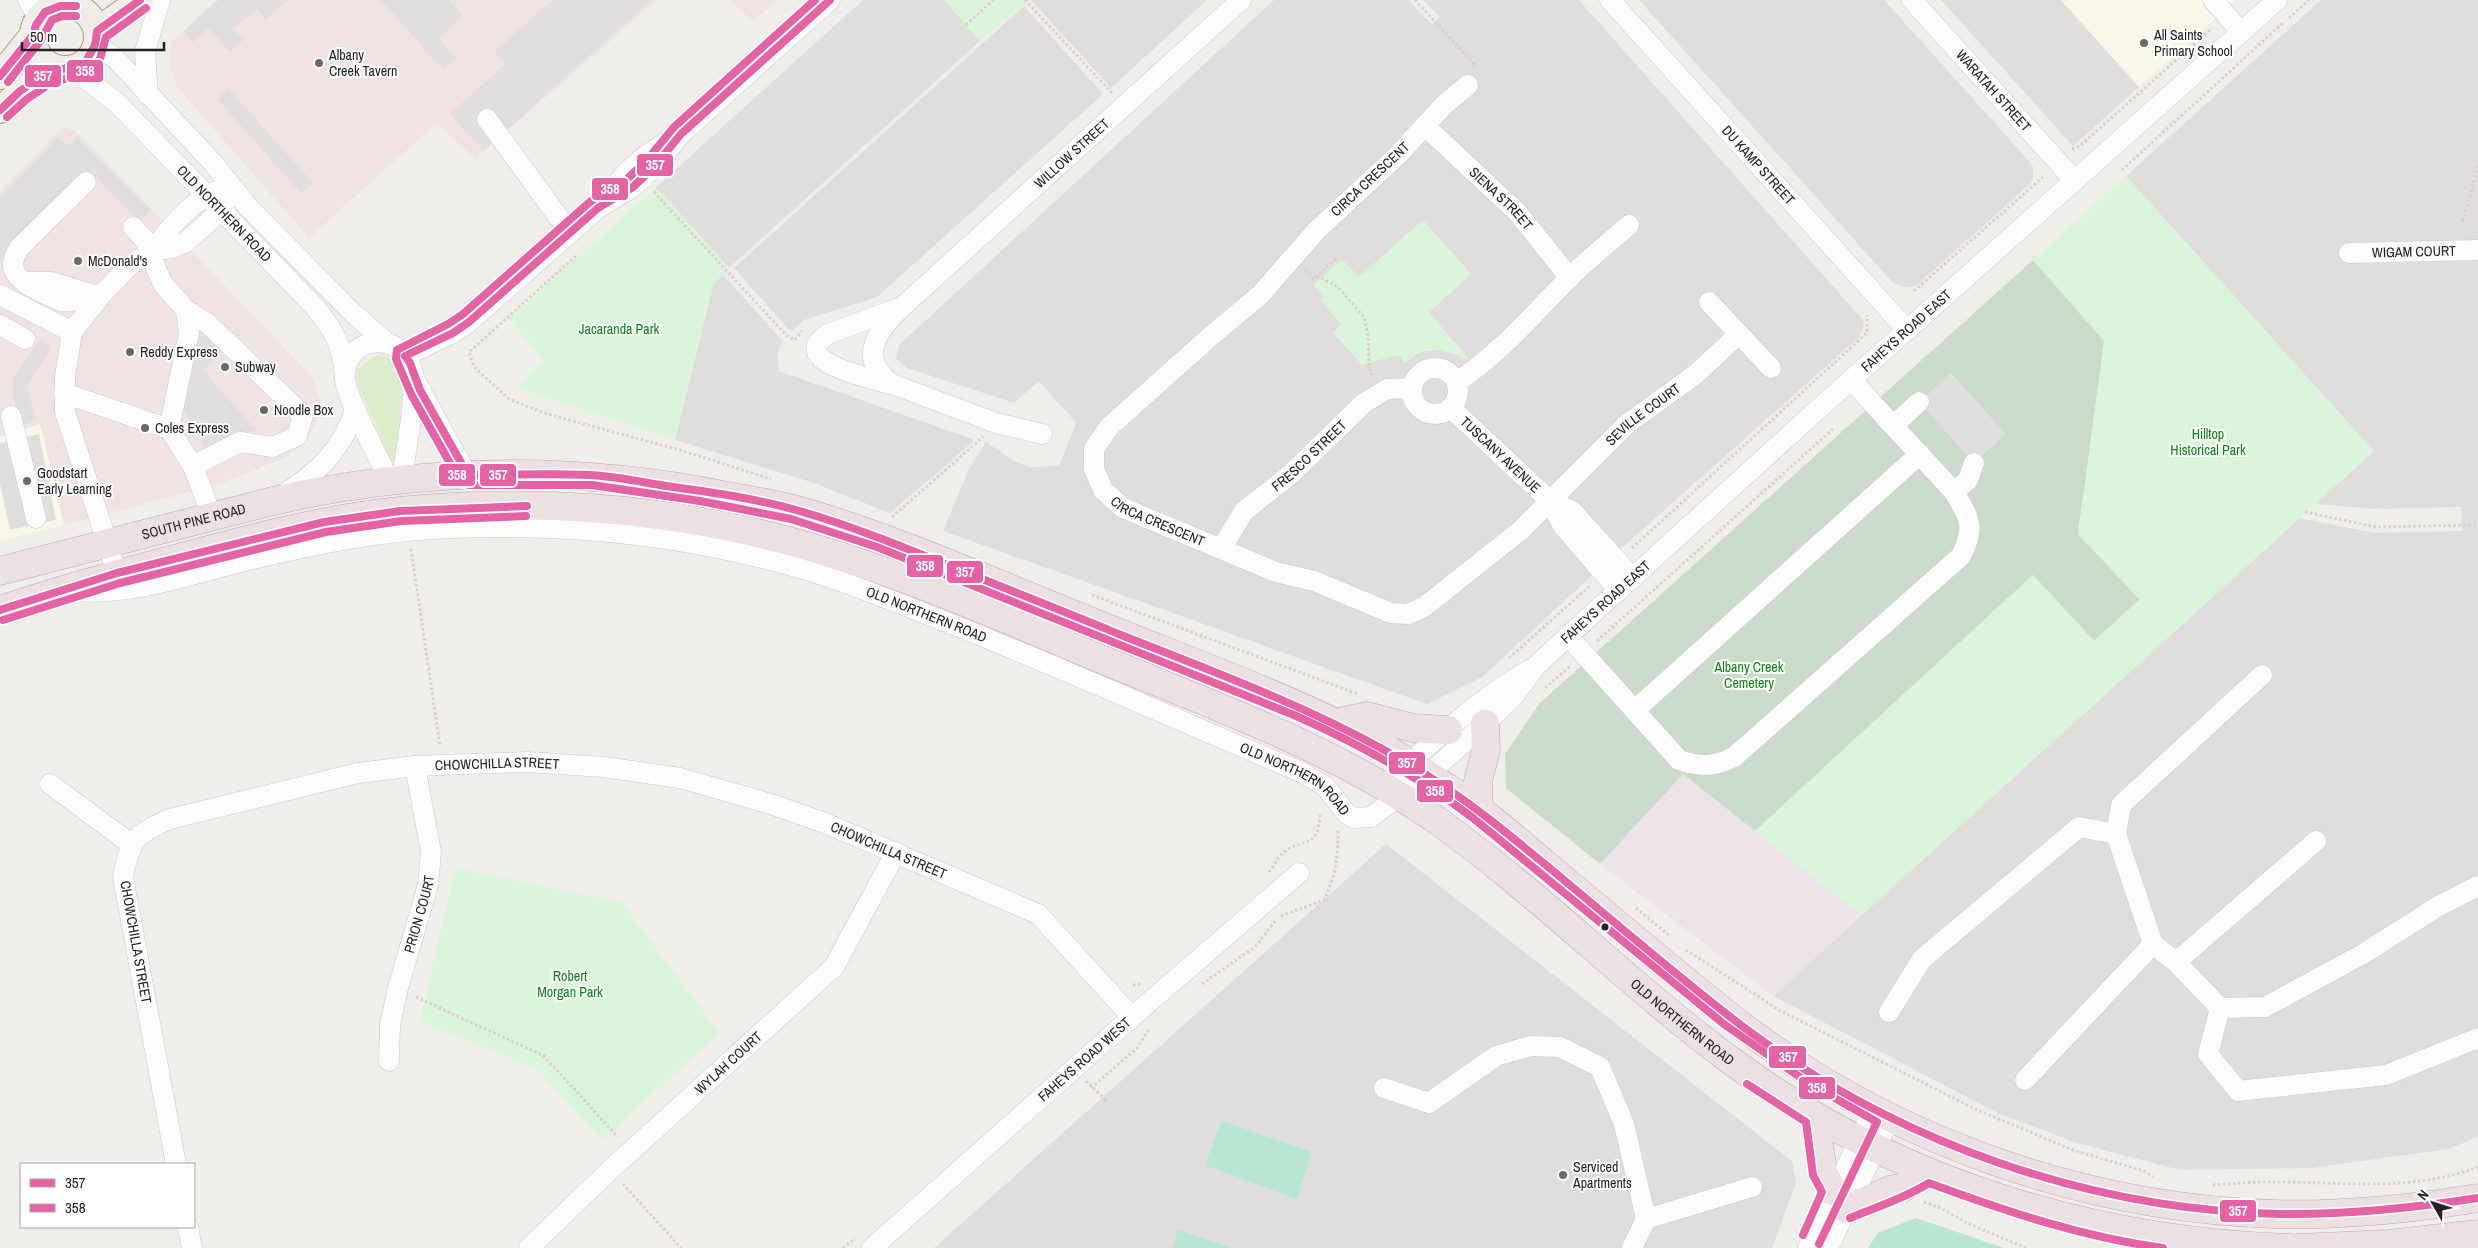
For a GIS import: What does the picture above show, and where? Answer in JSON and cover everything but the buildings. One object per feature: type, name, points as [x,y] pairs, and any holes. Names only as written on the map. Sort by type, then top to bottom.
[{"type":"highway","points":[[0,610],[117,573],[286,530],[324,522],[404,521],[396,479],[468,474],[593,475],[694,489],[794,509],[880,538],[966,571],[1251,686],[1358,734],[1418,769],[1479,810],[1731,1018],[1787,1058],[1882,1113],[1970,1153],[2094,1190],[2192,1207],[2274,1214],[2363,1212],[2478,1198]]},
{"type":"highway","name":"SOUTH PINE ROAD","points":[[0,571],[273,500],[396,479]]},
{"type":"highway","name":"OLD NORTHERN ROAD","points":[[404,521],[492,506],[594,508],[683,518],[783,539],[872,566],[966,603],[1314,749],[1392,792],[1434,819],[1484,857],[1640,989],[1729,1060],[1815,1116],[1866,1143],[1928,1172],[2025,1206],[2110,1229],[2198,1242],[2291,1248]]},
{"type":"highway","points":[[1335,723],[1367,716],[1413,728],[1448,730]]},
{"type":"highway","points":[[1479,810],[1478,781],[1486,750],[1485,724]]},
{"type":"highway","points":[[1815,1116],[1823,1173],[1840,1200],[1904,1187],[1928,1172]]},
{"type":"highway","points":[[2299,1248],[2389,1244],[2478,1234]]},
{"type":"main road","points":[[0,110],[30,84],[88,59],[96,38],[140,0]]},
{"type":"main road","points":[[54,9],[91,20],[96,38]]},
{"type":"main road","points":[[54,9],[36,50],[41,59],[66,69]]},
{"type":"main road","points":[[0,76],[54,9]]},
{"type":"street","points":[[148,95],[145,52],[160,0]]},
{"type":"street","points":[[468,474],[413,376],[410,363],[405,356],[453,333],[469,322],[598,208],[632,187],[654,167],[681,134],[830,0]]},
{"type":"street","name":"WILLOW STREET","points":[[895,385],[878,369],[873,350],[880,330],[1118,100],[1241,0]]},
{"type":"street","name":"DU KAMP STREET","points":[[1610,0],[1906,330]]},
{"type":"street","name":"WARATAH STREET","points":[[1912,0],[2075,181]]},
{"type":"street","points":[[2213,0],[2241,32]]},
{"type":"street","name":"FAHEYS ROAD EAST","points":[[1392,792],[1418,769],[1485,724],[1513,697],[1537,665],[1568,636],[1852,381],[1906,330],[2277,0]]},
{"type":"street","name":"OLD NORTHERN ROAD","points":[[96,38],[214,164],[248,207],[366,326],[405,356]]},
{"type":"street","name":"OLD NORTHERN ROAD","points":[[66,69],[117,103],[222,210],[329,324],[338,339],[342,351],[345,379],[356,409],[396,479]]},
{"type":"street","name":"CIRCA CRESCENT","points":[[1468,85],[1444,105],[1388,165],[1316,231],[1260,295],[1109,427],[1094,449],[1093,463],[1099,485],[1119,506],[1276,572],[1321,584],[1391,613],[1408,614],[1420,610],[1485,560],[1525,526],[1550,501]]},
{"type":"street","points":[[487,119],[570,233]]},
{"type":"street","name":"SIENA STREET","points":[[1424,126],[1517,212],[1570,278]]},
{"type":"street","points":[[86,182],[20,248],[14,258],[13,266],[18,276],[25,282],[64,302],[96,294]]},
{"type":"street","points":[[117,573],[65,412],[64,393],[72,332],[96,294],[130,265],[152,251],[168,230],[206,195],[231,186]]},
{"type":"street","points":[[152,251],[172,248],[182,244],[222,210],[231,186]]},
{"type":"street","points":[[1457,382],[1476,369],[1506,343],[1570,278],[1630,226]]},
{"type":"street","points":[[133,227],[152,251],[163,284],[186,310],[207,323],[303,415],[297,436],[273,447],[240,442],[193,466]]},
{"type":"street","name":"WIGAM COURT","points":[[2349,253],[2478,250]]},
{"type":"street","points":[[0,295],[72,332]]},
{"type":"street","points":[[1709,302],[1771,368]]},
{"type":"street","name":"WILLOW STREET","points":[[902,307],[828,334],[818,342],[816,347],[819,357],[827,364],[895,385],[990,421],[1042,434]]},
{"type":"street","points":[[169,429],[189,333],[186,310]]},
{"type":"street","points":[[0,325],[25,339]]},
{"type":"street","name":"SEVILLE COURT","points":[[1550,501],[1617,432],[1696,374],[1739,334]]},
{"type":"street","points":[[345,379],[348,361],[358,348],[370,343],[388,344]]},
{"type":"street","points":[[1432,368],[1447,371],[1457,382],[1458,395],[1451,408],[1438,414],[1424,412],[1415,402],[1412,388],[1419,375],[1432,368]]},
{"type":"street","points":[[396,479],[413,376]]},
{"type":"street","points":[[1568,636],[1679,760],[1697,766],[1718,765],[1734,757],[1961,556],[1971,536],[1967,513],[1954,492],[1852,381]]},
{"type":"street","name":"FRESCO STREET","points":[[1221,549],[1244,511],[1290,475],[1364,403],[1387,388],[1412,388]]},
{"type":"street","points":[[64,393],[169,429],[193,466],[208,501],[212,517]]},
{"type":"street","points":[[1894,425],[1919,402]]},
{"type":"street","name":"TUSCANY AVENUE","points":[[1451,408],[1550,501],[1572,511],[1626,585]]},
{"type":"street","points":[[273,500],[305,480],[326,461],[345,435],[356,409]]},
{"type":"street","points":[[11,416],[36,518]]},
{"type":"street","points":[[1635,710],[1920,454]]},
{"type":"street","points":[[1954,492],[1968,480],[1974,463]]},
{"type":"street","name":"OLD NORTHERN ROAD","points":[[404,521],[450,528],[575,528],[623,532],[734,552],[802,568],[847,583],[995,642],[1303,773],[1325,786],[1347,814],[1354,818],[1371,817],[1392,792]]},
{"type":"street","points":[[60,590],[115,592],[306,546],[361,537],[404,521]]},
{"type":"street","name":"FAHEYS ROAD EAST","points":[[1418,769],[1448,730],[1503,685],[1537,665]]},
{"type":"street","points":[[2262,675],[2121,805],[2116,834],[2153,944],[2176,962],[2220,1008],[2265,1008],[2363,954],[2437,907],[2478,886]]},
{"type":"street","name":"CHOWCHILLA STREET","points":[[176,1163],[123,877],[131,844],[148,828],[170,819],[358,773],[442,764],[527,762],[604,766],[680,778],[780,807],[896,852],[1038,914],[1132,1017]]},
{"type":"street","name":"PRION COURT","points":[[389,1061],[390,1025],[398,988],[428,885],[431,852],[415,766]]},
{"type":"street","points":[[50,784],[131,844]]},
{"type":"street","points":[[1889,1012],[1922,959],[2079,827],[2116,834]]},
{"type":"street","points":[[2176,962],[2316,841]]},
{"type":"street","name":"WYLAH COURT","points":[[529,1248],[610,1170],[834,967],[896,852]]},
{"type":"street","name":"FAHEYS ROAD WEST","points":[[872,1248],[1075,1067],[1299,873]]},
{"type":"street","points":[[2025,1080],[2153,944]]},
{"type":"street","points":[[2220,1008],[2208,1054],[2238,1091],[2386,1075],[2478,1038]]},
{"type":"street","points":[[1384,1088],[1429,1103],[1496,1056],[1531,1046],[1560,1046],[1600,1067],[1624,1124],[1646,1219],[1632,1248]]},
{"type":"street","points":[[1808,1248],[1840,1200],[1882,1113]]},
{"type":"street","points":[[1646,1219],[1752,1187]]},
{"type":"street","points":[[1828,1248],[1840,1200]]},
{"type":"street","points":[[188,1228],[192,1248]]},
{"type":"path","points":[[966,25],[993,0]]},
{"type":"path","points":[[1025,0],[1118,100]]},
{"type":"path","points":[[1415,0],[1476,66],[1460,78],[1468,85]]},
{"type":"path","points":[[2122,170],[2309,0]]},
{"type":"path","points":[[2067,147],[2072,150],[2080,146],[2227,15]]},
{"type":"path","points":[[1118,100],[1119,87]]},
{"type":"path","points":[[1105,100],[1118,100]]},
{"type":"path","points":[[2463,221],[2478,165]]},
{"type":"path","points":[[1914,291],[2044,177]]},
{"type":"path","points":[[651,188],[786,335],[795,340],[807,326]]},
{"type":"path","points":[[1294,258],[1314,279],[1337,257]]},
{"type":"path","points":[[1317,276],[1338,287],[1364,317],[1368,336],[1370,373]]},
{"type":"path","points":[[890,520],[981,440],[990,421]]},
{"type":"path","points":[[1542,692],[1833,429]]},
{"type":"path","points":[[2305,512],[2376,527],[2478,525]]},
{"type":"path","points":[[404,521],[442,764]]},
{"type":"path","points":[[1197,988],[1255,947],[1274,922],[1283,915],[1324,900],[1334,882],[1338,851],[1338,830]]},
{"type":"path","points":[[1633,905],[1671,937]]},
{"type":"path","points":[[1679,943],[1694,962]]},
{"type":"path","points":[[1686,950],[1779,1010],[1890,1068],[2050,1141],[2144,1171],[2153,1177]]},
{"type":"path","points":[[398,988],[544,1056],[576,1088],[632,1152]]},
{"type":"path","points":[[1091,1088],[1136,1048],[1153,1024]]},
{"type":"path","points":[[1075,1067],[1091,1088],[1107,1101]]},
{"type":"path","points":[[2208,1185],[2266,1182],[2367,1184],[2429,1180],[2478,1167]]},
{"type":"path","points":[[610,1170],[681,1248]]},
{"type":"path","points":[[2143,1177],[2162,1179]]},
{"type":"path","points":[[1916,1201],[1941,1208],[1967,1223],[2026,1248]]},
{"type":"shaded area","points":[[216,0],[657,0],[475,159],[437,123],[309,238],[178,88],[170,68],[171,42]]},
{"type":"shaded area","points":[[219,0],[289,0],[266,19],[257,9],[234,29],[243,40],[229,52],[209,28],[193,42],[183,31]]},
{"type":"shaded area","points":[[381,0],[449,0],[463,16],[439,38],[456,58],[443,70]]},
{"type":"shaded area","points":[[552,0],[651,0],[484,151],[450,114],[505,64],[494,52]]},
{"type":"shaded area","points":[[729,0],[778,0],[753,21]]},
{"type":"shaded area","points":[[863,0],[944,0],[980,41],[729,268],[656,187]]},
{"type":"shaded area","points":[[1031,0],[1207,0],[1111,88]]},
{"type":"shaded area","points":[[1274,0],[1408,0],[1432,24],[1440,17],[1423,0],[1579,0],[1863,320],[1864,326],[1859,337],[1625,545],[1482,677],[1427,704],[943,531],[969,469],[986,442],[1014,461],[1030,467],[1059,466],[1076,423],[1039,381],[1014,403],[907,368],[896,359],[899,345]]},
{"type":"shaded area","points":[[1639,0],[1884,0],[2029,161],[2033,167],[2033,178],[2030,184],[1918,284],[1911,287],[1893,283]]},
{"type":"shaded area","points":[[1941,0],[2061,0],[2139,87],[2073,146]]},
{"type":"shaded area","name":"All Saints Primary School","points":[[2061,0],[2236,0],[2139,87]]},
{"type":"shaded area","points":[[2321,0],[2478,0],[2478,1137],[2448,1149],[2312,1168],[2180,1170],[2077,1143],[2000,1114],[1773,996],[2298,518],[2375,533],[2462,531],[2461,507],[2376,509],[2315,504],[2373,451],[2126,176]]},
{"type":"shaded area","points":[[1024,6],[1103,94],[877,297],[804,320],[791,332],[734,268]]},
{"type":"shaded area","points":[[229,89],[313,183],[301,193],[217,99]]},
{"type":"shaded area","points":[[64,126],[82,136],[312,377],[323,407],[310,435],[289,456],[220,484],[64,525],[40,424],[0,437],[0,191]]},
{"type":"shaded area","points":[[58,137],[68,146],[77,137],[151,210],[140,221],[89,171],[0,261],[0,197]]},
{"type":"shaded area","points":[[1315,232],[1335,253],[1313,272],[1297,255]]},
{"type":"shaded area","points":[[722,274],[783,341],[777,353],[779,371],[975,440],[890,513],[814,483],[675,440],[713,285]]},
{"type":"shaded area","points":[[200,331],[215,334],[227,348],[203,370],[256,430],[206,449],[184,411]]},
{"type":"shaded area","points":[[39,340],[51,348],[27,387],[36,421],[20,426],[13,395],[13,380]]},
{"type":"shaded area","points":[[1951,373],[2006,434],[1974,463],[1919,402]]},
{"type":"shaded area","points":[[1079,423],[1103,434],[1096,478],[1062,467]]},
{"type":"shaded area","name":"Goodstart Early Learning","points":[[40,424],[64,525],[0,541],[0,437]]},
{"type":"shaded area","name":"Goodstart Early Learning","points":[[39,434],[56,520],[10,530],[0,484],[0,443]]},
{"type":"shaded area","points":[[1683,774],[1862,915],[1773,996],[1600,864]]},
{"type":"shaded area","points":[[1386,844],[1792,1161],[1796,1183],[1772,1248],[934,1248]]},
{"type":"green space","points":[[944,0],[1029,0],[980,41]]},
{"type":"green space","name":"Hilltop Historical Park","points":[[2126,176],[2374,451],[1862,915],[1755,831],[2033,575],[2094,641],[2140,600],[2078,534],[2104,341],[2033,260]]},
{"type":"green space","name":"Jacaranda Park","points":[[656,187],[729,268],[713,285],[675,440],[517,388],[544,361],[509,319]]},
{"type":"green space","points":[[1423,220],[1471,274],[1429,312],[1469,359],[1463,359],[1460,356],[1439,350],[1425,351],[1417,354],[1404,364],[1402,357],[1397,355],[1362,365],[1333,333],[1341,324],[1321,301],[1324,297],[1313,285],[1342,259],[1359,277]]},
{"type":"green space","name":"Albany Creek Cemetery","points":[[2033,260],[2105,341],[2078,534],[2140,599],[2094,641],[2033,575],[1755,831],[1683,774],[1600,864],[1506,788],[1505,754],[1540,703]]},
{"type":"green space","points":[[373,356],[385,356],[394,360],[402,374],[396,460],[391,461],[358,384],[358,370]]},
{"type":"green space","name":"Robert Morgan Park","points":[[455,868],[622,902],[720,1033],[602,1140],[537,1069],[420,1021]]},
{"type":"green space","points":[[1222,1121],[1312,1152],[1297,1199],[1205,1165]]},
{"type":"green space","points":[[1916,1218],[2004,1248],[1868,1248],[1878,1233]]},
{"type":"green space","points":[[1178,1230],[1232,1248],[1172,1248]]},
{"type":"transit line","name":"357","points":[[0,110],[20,91],[43,76],[86,61],[95,45],[97,31],[140,0]]},
{"type":"transit line","name":"358","points":[[815,0],[674,127],[647,160],[627,179],[591,201],[463,314],[448,324],[397,350],[396,359],[411,394],[460,481],[468,485],[592,485],[700,501],[791,519],[877,547],[1294,715],[1386,761],[1431,788],[1473,818],[1725,1025],[1810,1084],[1877,1122],[1819,1244]]},
{"type":"transit line","name":"357","points":[[830,0],[681,134],[654,167],[633,187],[598,208],[469,322],[453,333],[405,356],[410,363],[420,390],[468,475],[559,474],[608,477],[731,496],[796,510],[836,522],[894,544],[1284,701],[1399,758],[1463,800],[1515,840],[1720,1009],[1805,1070],[1867,1105],[1932,1137],[1999,1163],[2067,1184],[2138,1199],[2208,1210],[2280,1214],[2355,1212],[2404,1208],[2478,1198]]},
{"type":"transit line","name":"357","points":[[0,76],[33,35],[36,25],[45,12],[60,6],[76,6]]},
{"type":"transit line","name":"358","points":[[7,117],[27,99],[48,85],[92,69],[100,59],[106,37],[146,8]]},
{"type":"transit line","name":"358","points":[[8,82],[41,40],[52,20],[62,16],[76,16]]},
{"type":"transit line","name":"357","points":[[0,610],[117,573],[324,522],[400,511],[527,506]]},
{"type":"transit line","name":"358","points":[[3,620],[120,583],[326,532],[401,521],[526,516]]},
{"type":"transit line","name":"358","points":[[1747,1084],[1806,1122],[1813,1175],[1822,1192],[1803,1235]]},
{"type":"transit line","name":"358","points":[[1850,1218],[1901,1198],[1929,1183],[2044,1222],[2103,1237],[2163,1248]]},
{"type":"place","name":"All Saints Primary School","points":[[2144,43]]},
{"type":"place","name":"Albany Creek Tavern","points":[[319,63]]},
{"type":"place","name":"McDonald's","points":[[78,261]]},
{"type":"place","name":"Reddy Express","points":[[130,352]]},
{"type":"place","name":"Subway","points":[[225,367]]},
{"type":"place","name":"Noodle Box","points":[[264,410]]},
{"type":"place","name":"Coles Express","points":[[145,428]]},
{"type":"place","name":"Goodstart Early Learning","points":[[27,481]]},
{"type":"place","name":"Serviced Apartments","points":[[1563,1175]]}]
